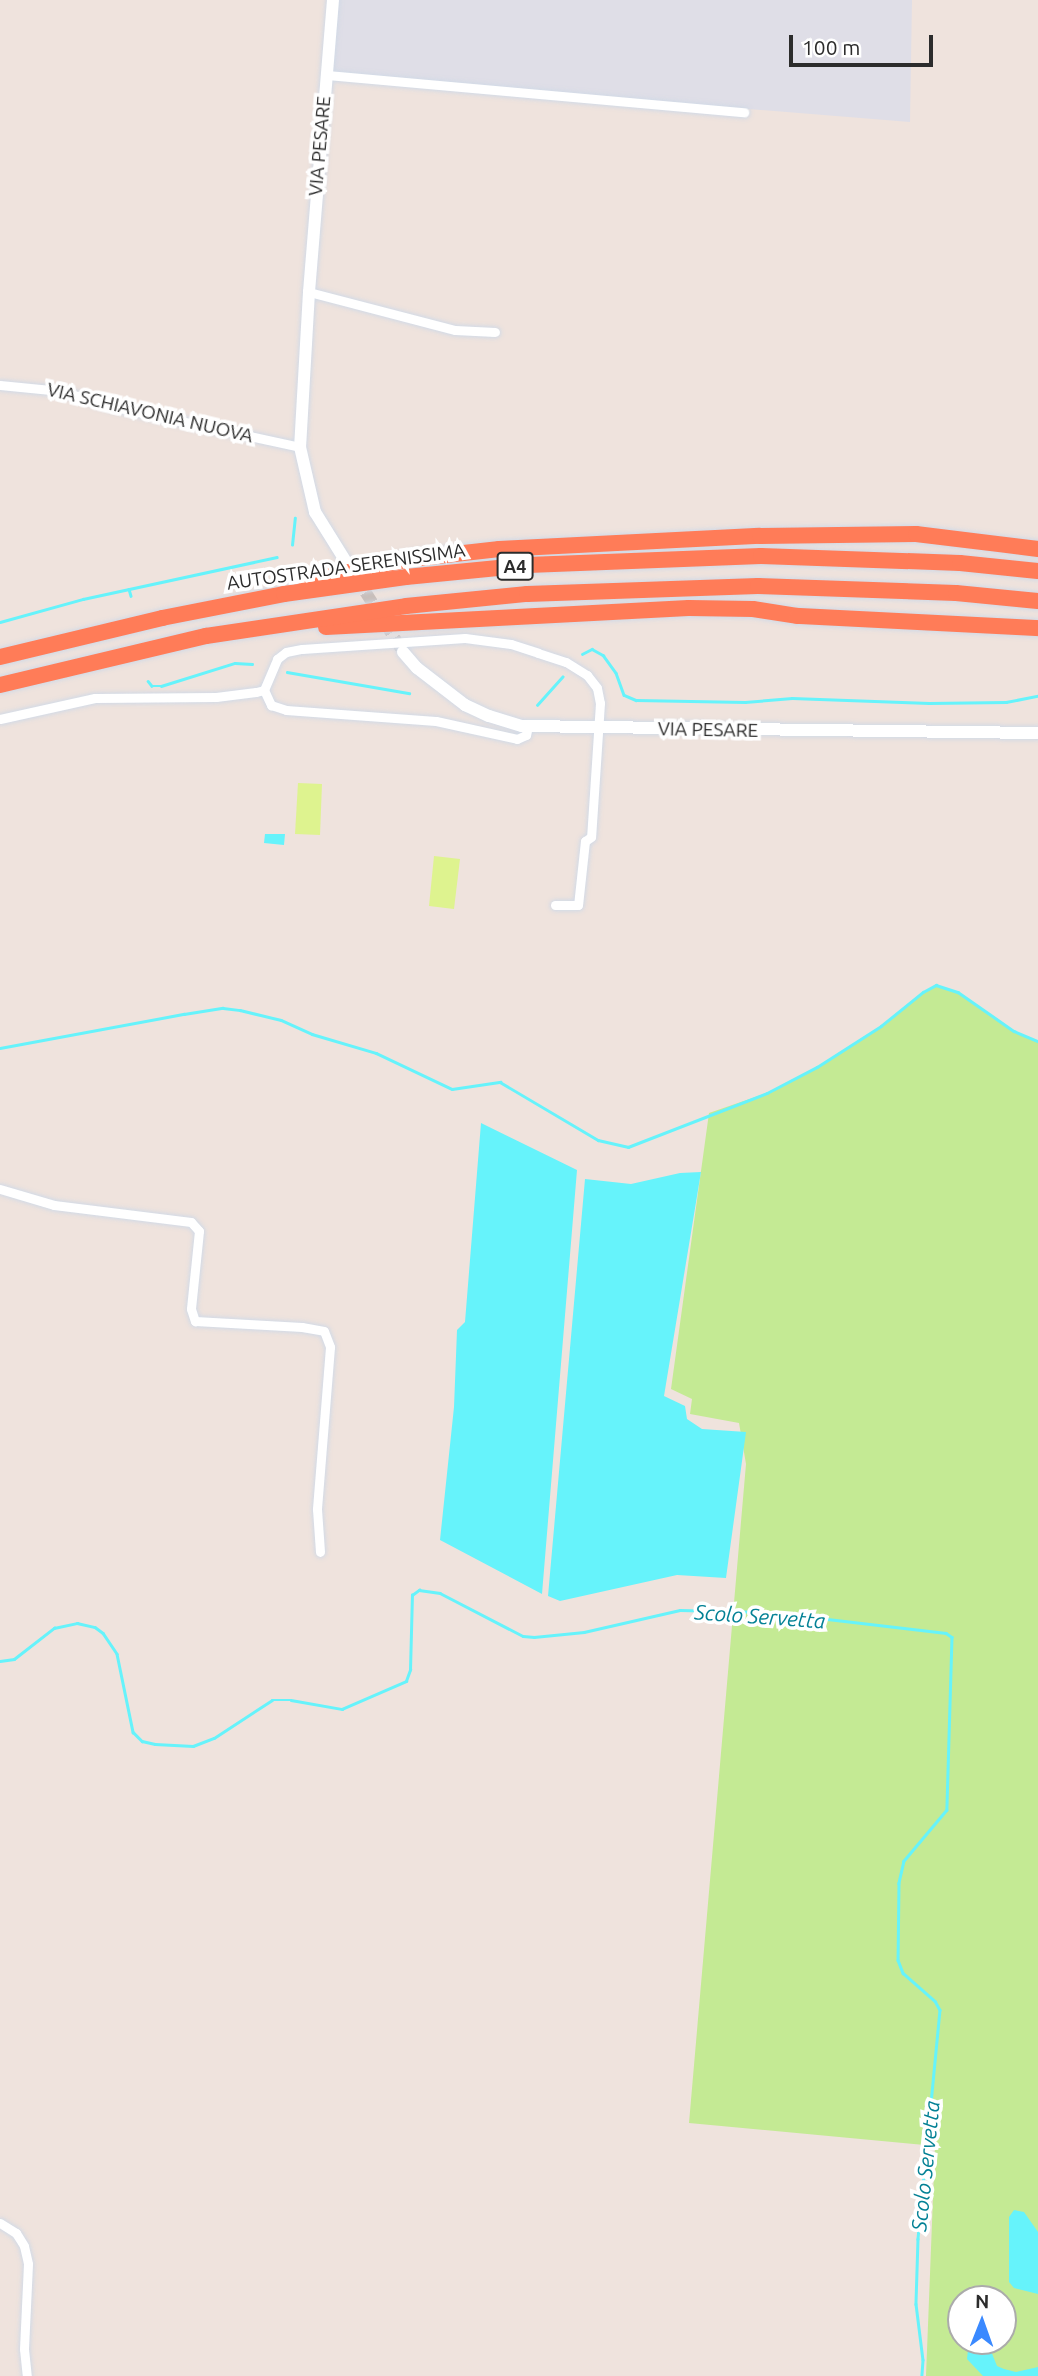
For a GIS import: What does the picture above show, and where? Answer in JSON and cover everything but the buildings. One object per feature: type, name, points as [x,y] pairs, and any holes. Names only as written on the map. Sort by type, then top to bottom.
[{"type":"highway","points":[[162,618],[198,602],[410,559],[499,549],[760,536],[916,534],[1038,549]]},
{"type":"highway","name":"AUTOSTRADA SERENISSIMA","points":[[0,657],[162,618],[284,594],[406,577],[607,560],[823,558],[960,563],[1038,571]]},
{"type":"highway","name":"A4","points":[[0,685],[206,636],[407,606],[527,594],[661,588],[854,588],[956,593],[1038,601]]},
{"type":"highway","points":[[206,636],[233,640],[313,628],[689,608],[753,609],[798,616],[1038,628]]},
{"type":"street","name":"VIA PESARE","points":[[333,0],[309,292],[300,447],[315,512],[348,565]]},
{"type":"street","points":[[326,75],[744,111]]},
{"type":"street","points":[[309,292],[455,330],[495,332]]},
{"type":"street","name":"VIA SCHIAVONIA NUOVA","points":[[0,385],[61,390],[111,406],[300,447]]},
{"type":"street","points":[[528,726],[526,735],[517,739],[436,720],[286,710],[271,705],[264,690],[272,664],[286,652],[481,640],[566,662],[587,675],[597,688],[600,729],[591,837],[585,841],[578,905],[555,905]]},
{"type":"street","name":"VIA PESARE","points":[[403,652],[417,668],[466,705],[489,716],[528,726],[1038,733]]},
{"type":"street","points":[[0,719],[95,698],[216,696],[264,690]]},
{"type":"street","points":[[0,1189],[54,1205],[191,1222],[199,1231],[191,1309],[195,1321],[324,1331],[330,1348],[317,1509],[320,1552]]},
{"type":"street","points":[[0,2223],[16,2233],[26,2255],[24,2349],[27,2376]]},
{"type":"shaded area","points":[[331,0],[912,0],[910,122],[326,75]]},
{"type":"green space","points":[[298,783],[322,784],[320,835],[295,834]]},
{"type":"green space","points":[[434,856],[460,859],[454,909],[429,906]]},
{"type":"green space","points":[[936,985],[958,992],[1014,1031],[1038,1041],[1038,2376],[926,2376],[935,2146],[689,2123],[746,1464],[739,1423],[690,1414],[692,1399],[671,1389],[709,1113],[767,1093],[817,1067],[881,1026],[923,992]]},
{"type":"water","points":[[265,834],[285,834],[284,845],[264,843]]},
{"type":"water","points":[[481,1123],[577,1170],[542,1594],[440,1540],[454,1407],[457,1330],[465,1322]]},
{"type":"water","points":[[701,1172],[664,1396],[685,1406],[687,1419],[702,1429],[746,1432],[726,1578],[677,1575],[560,1601],[548,1596],[585,1179],[631,1184],[680,1173]]},
{"type":"water","points":[[1014,2210],[1024,2212],[1038,2232],[1038,2294],[1017,2289],[1017,2285],[1009,2282],[1009,2217]]},
{"type":"water","points":[[967,2355],[993,2355],[997,2366],[1004,2369],[1016,2372],[1038,2367],[1038,2376],[983,2376],[967,2359]]},
{"type":"waterway","points":[[292,545],[295,518]]},
{"type":"waterway","points":[[0,622],[83,599],[277,557]]},
{"type":"waterway","points":[[129,589],[131,596]]},
{"type":"waterway","points":[[582,654],[592,649],[603,655],[616,673],[624,695],[636,700],[745,702],[792,698],[929,703],[1006,702],[1038,696]]},
{"type":"waterway","points":[[148,681],[152,686],[161,686],[235,663],[252,664]]},
{"type":"waterway","points":[[287,672],[409,693]]},
{"type":"waterway","points":[[537,705],[562,677]]},
{"type":"waterway","points":[[0,1048],[184,1014],[223,1008],[240,1010],[281,1020],[312,1034],[376,1053],[452,1089],[500,1082],[598,1140],[628,1147],[767,1093],[817,1067],[881,1026],[923,992],[936,985],[958,992],[1014,1031],[1038,1041]]},
{"type":"waterway","name":"Scolo Servetta","points":[[0,1661],[14,1659],[54,1628],[77,1623],[95,1627],[103,1633],[117,1654],[133,1732],[142,1741],[193,1746],[214,1738],[272,1700],[291,1700],[342,1709],[406,1681],[410,1670],[412,1595],[419,1590],[440,1593],[523,1636],[534,1637],[584,1632],[680,1610],[768,1612],[946,1633],[952,1637],[947,1810],[904,1861],[899,1883],[898,1960],[903,1973],[935,2001],[940,2010],[918,2239],[916,2304],[923,2360],[922,2376]]},
{"type":"tunnel","points":[[356,577],[402,650]]}]
